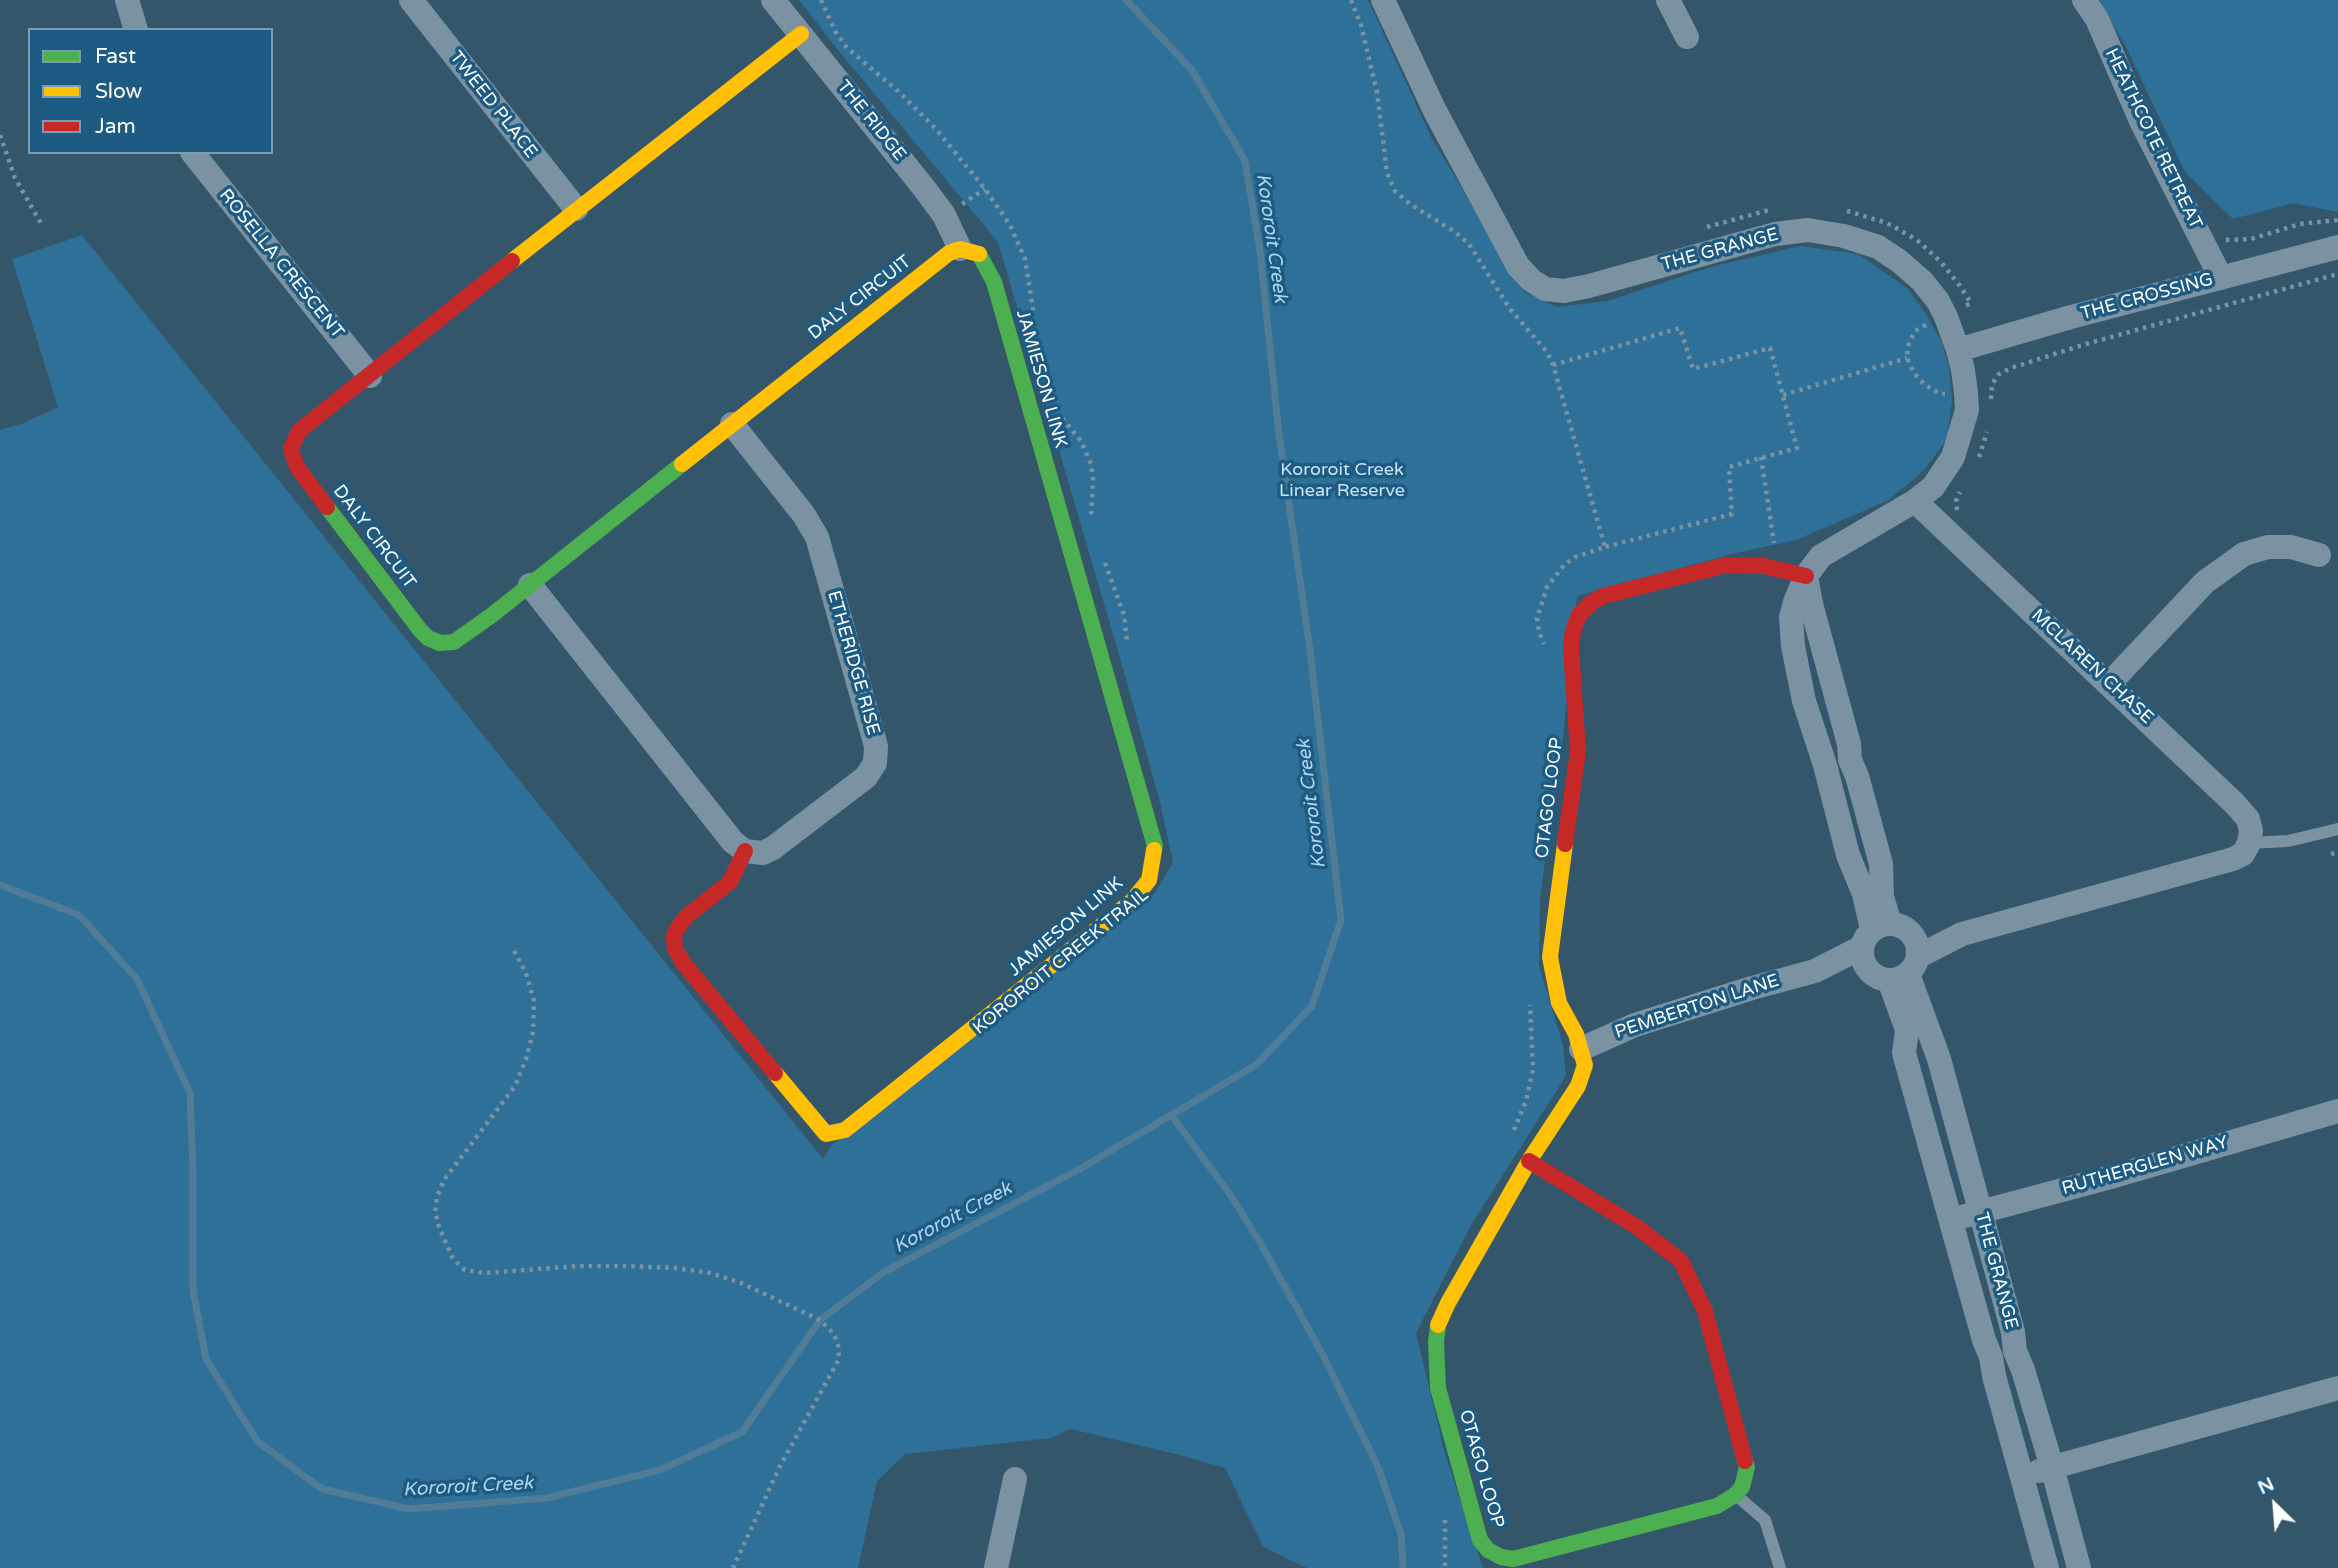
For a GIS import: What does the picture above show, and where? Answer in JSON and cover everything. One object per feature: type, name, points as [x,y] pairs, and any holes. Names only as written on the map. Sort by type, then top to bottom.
[{"type":"street","points":[[127,0],[135,28]]},
{"type":"street","name":"TWEED PLACE","points":[[411,0],[576,209]]},
{"type":"street","name":"THE RIDGE","points":[[773,0],[924,188],[944,215],[960,249]]},
{"type":"street","name":"THE GRANGE","points":[[1383,0],[1435,111],[1518,265],[1531,280],[1545,289],[1564,291],[1589,286],[1775,234],[1808,230],[1844,236],[1878,247],[1922,281],[1938,301],[1958,350],[1966,393],[1967,410],[1953,457],[1933,487],[1915,501],[1821,556],[1806,576],[1791,617],[1798,677],[1804,701],[1825,765],[1848,855],[1864,894],[1873,942]]},
{"type":"street","points":[[1668,0],[1686,37]]},
{"type":"street","name":"HEATHCOTE RETREAT","points":[[2084,0],[2096,19],[2141,121],[2221,278]]},
{"type":"street","name":"DALY CIRCUIT","points":[[801,34],[576,209],[299,431],[291,449],[297,467],[420,630],[428,638],[440,643],[454,642],[530,585],[932,266],[949,253],[960,249]]},
{"type":"street","name":"ROSELLA CRESCENT","points":[[194,154],[370,376]]},
{"type":"street","name":"THE CROSSING","points":[[1958,350],[2071,317],[2338,247]]},
{"type":"street","name":"JAMIESON LINK","points":[[745,851],[730,882],[687,916],[678,927],[674,936],[675,949],[684,964],[827,1134],[845,1130],[1132,901],[1149,880],[1155,846],[993,282],[981,255],[960,249]]},
{"type":"street","name":"ETHERIDGE RISE","points":[[732,424],[804,515],[817,537],[876,746],[875,763],[866,777],[773,848],[763,853],[745,851]]},
{"type":"street","name":"MCLAREN CHASE","points":[[1915,501],[2243,812],[2251,831],[2249,843]]},
{"type":"street","points":[[2109,684],[2205,582],[2244,554],[2268,547],[2291,547],[2319,555]]},
{"type":"street","name":"OTAGO LOOP","points":[[1735,1495],[1717,1506],[1522,1558],[1501,1557],[1488,1550],[1480,1540],[1438,1388],[1436,1342],[1439,1321],[1448,1303],[1529,1161],[1583,1077],[1585,1065],[1581,1048],[1559,1003],[1550,957],[1578,752],[1571,648],[1579,615],[1603,596],[1726,565],[1764,566],[1806,576]]},
{"type":"street","points":[[530,585],[733,842],[745,851]]},
{"type":"street","points":[[1907,961],[1899,925],[1873,942],[1880,979],[1907,961],[1962,934],[2234,859],[2243,854],[2249,843]]},
{"type":"street","name":"PEMBERTON LANE","points":[[1581,1048],[1635,1024],[1815,971],[1873,942]]},
{"type":"street","name":"THE GRANGE","points":[[1907,961],[1939,1059],[2013,1332],[2015,1351],[2052,1467],[2079,1568]]},
{"type":"street","name":"THE GRANGE","points":[[1907,961],[1907,1030],[1904,1053],[1984,1340],[1992,1357],[1994,1376],[2047,1568]]},
{"type":"street","name":"RUTHERGLEN WAY","points":[[1951,1220],[2338,1111]]},
{"type":"street","points":[[1529,1161],[1627,1220],[1681,1261],[1705,1311],[1747,1468],[1742,1487],[1735,1495]]},
{"type":"street","points":[[2021,1476],[2338,1388]]},
{"type":"street","points":[[996,1568],[1015,1479]]},
{"type":"lane","points":[[2249,843],[2288,841],[2338,829]]},
{"type":"lane","points":[[1735,1495],[1765,1520],[1780,1568]]},
{"type":"path","points":[[821,0],[835,31],[847,48],[898,91],[936,129],[985,189],[1010,225],[1025,259],[1034,319]]},
{"type":"path","points":[[1351,0],[1361,26],[1377,92],[1387,173],[1395,191],[1469,244],[1510,309],[1547,352],[1605,548]]},
{"type":"path","points":[[0,135],[15,178],[43,227]]},
{"type":"path","points":[[1703,228],[1771,210]]},
{"type":"path","points":[[1844,210],[1887,223],[1917,240],[1941,262],[1971,303],[1915,331],[1908,346],[1907,358],[1914,373],[1925,385],[1940,394],[1966,393]]},
{"type":"path","points":[[2222,232],[2225,240],[2251,239],[2300,224],[2338,220]]},
{"type":"path","points":[[1990,408],[1992,384],[1999,374],[2011,368],[2086,344],[2338,274]]},
{"type":"path","points":[[1547,651],[1539,632],[1537,618],[1547,587],[1564,565],[1575,557],[1732,514],[1729,467],[1797,448],[1770,348],[1693,369],[1680,328],[1553,365]]},
{"type":"path","points":[[1783,395],[1907,358]]},
{"type":"path","points":[[1057,410],[1081,441],[1091,464],[1092,528]]},
{"type":"path","points":[[1979,459],[1988,429]]},
{"type":"path","points":[[1761,457],[1775,546],[1764,566]]},
{"type":"path","points":[[1940,524],[1958,511],[1956,501],[1966,481]]},
{"type":"path","points":[[1104,561],[1124,615],[1128,650]]},
{"type":"path","points":[[2331,855],[2338,852]]},
{"type":"path","points":[[514,951],[526,973],[534,1001],[533,1031],[515,1086],[444,1180],[437,1197],[435,1211],[439,1227],[453,1259],[465,1270],[484,1273],[579,1266],[628,1266],[710,1273],[738,1282],[820,1320],[834,1334],[838,1345],[839,1359],[779,1468],[733,1568]]},
{"type":"path","points":[[1509,1140],[1526,1101],[1533,1070],[1530,996]]},
{"type":"path","points":[[1443,1513],[1446,1568]]},
{"type":"green space","name":"Kororoit Creek Linear Reserve","points":[[799,0],[1368,0],[1431,137],[1524,292],[1557,307],[1607,301],[1711,267],[1800,246],[1858,254],[1907,288],[1942,343],[1949,368],[1952,399],[1947,439],[1925,469],[1889,500],[1796,540],[1732,554],[1577,596],[1563,737],[1540,897],[1539,966],[1563,1045],[1566,1076],[1471,1225],[1416,1333],[1445,1454],[1483,1568],[1307,1568],[1263,1547],[1225,1468],[1071,1429],[1051,1438],[905,1454],[877,1481],[858,1568],[0,1568],[0,430],[24,423],[58,407],[12,259],[82,235],[823,1159],[831,1146],[1155,893],[1173,862],[1160,802],[1122,665],[998,242]]},
{"type":"green space","points":[[2099,0],[2338,0],[2338,212],[2293,203],[2233,219],[2185,172],[2126,47]]},
{"type":"waterway","name":"Kororoit Creek","points":[[0,885],[79,915],[137,979],[190,1093],[193,1290],[206,1359],[258,1442],[322,1489],[409,1509],[546,1498],[660,1470],[742,1432],[820,1320],[884,1272],[1078,1170],[1256,1065],[1312,1006],[1341,920],[1310,650],[1279,435],[1260,251],[1245,161],[1192,70],[1126,0]]},
{"type":"waterway","points":[[1171,1115],[1229,1193],[1323,1355],[1378,1467],[1401,1534],[1403,1568]]},
{"type":"traffic: fast","points":[[979,254],[994,282],[1154,850]]},
{"type":"traffic: fast","points":[[327,507],[420,630],[428,638],[440,643],[454,642],[492,615],[682,464]]},
{"type":"traffic: fast","points":[[1438,1325],[1438,1388],[1480,1540],[1488,1550],[1501,1557],[1513,1559],[1717,1506],[1735,1495],[1742,1487],[1747,1467],[1745,1461]]},
{"type":"traffic: slow","points":[[512,261],[801,34]]},
{"type":"traffic: slow","points":[[682,464],[949,253],[960,249],[979,254]]},
{"type":"traffic: slow","points":[[1438,1325],[1529,1161],[1578,1086],[1585,1065],[1576,1034],[1559,1003],[1550,957],[1565,844]]},
{"type":"traffic: slow","points":[[775,1073],[826,1134],[845,1130],[1132,901],[1149,880],[1154,850]]},
{"type":"traffic: jam","points":[[327,507],[297,467],[291,449],[299,431],[512,261]]},
{"type":"traffic: jam","points":[[1565,844],[1578,752],[1571,648],[1579,615],[1603,596],[1726,565],[1764,566],[1806,576]]},
{"type":"traffic: jam","points":[[745,851],[730,882],[687,916],[678,927],[674,936],[675,949],[684,964],[775,1073]]},
{"type":"traffic: jam","points":[[1529,1161],[1637,1227],[1681,1261],[1705,1311],[1745,1461]]}]
